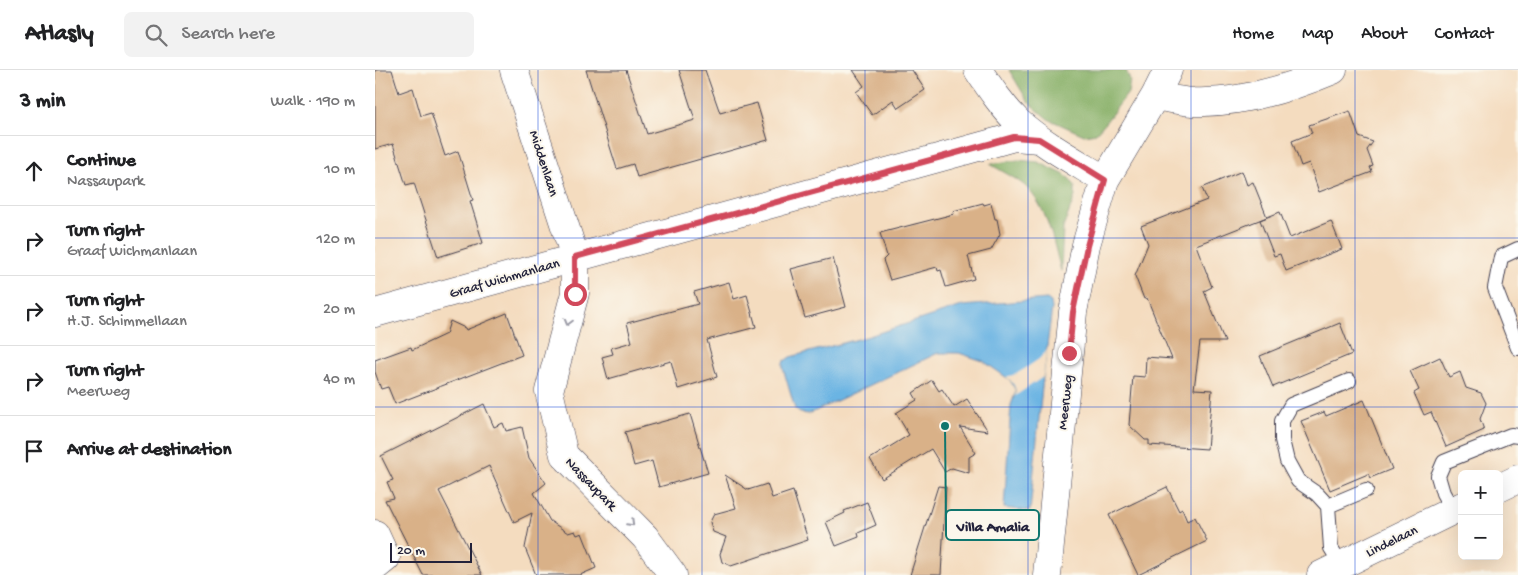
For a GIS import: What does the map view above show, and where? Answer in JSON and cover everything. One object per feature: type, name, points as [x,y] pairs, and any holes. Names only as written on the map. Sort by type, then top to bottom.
[{"type":"street","name":"Middenlaan","points":[[514,70],[575,257]]},
{"type":"street","points":[[978,70],[999,101],[1018,122],[1039,139],[1105,180]]},
{"type":"street","name":"Meerweg","points":[[1047,575],[1073,312],[1087,246],[1105,180],[1155,96],[1168,70]]},
{"type":"street","points":[[1155,96],[1193,102],[1242,99],[1307,81],[1333,70]]},
{"type":"street","name":"Graaf Wichmanlaan","points":[[375,313],[1014,137],[1039,139]]},
{"type":"street","name":"Nassaupark","points":[[575,257],[575,294],[549,391],[564,455],[645,536],[673,575]]},
{"type":"street","points":[[1503,486],[1518,479]]},
{"type":"street","name":"Lindelaan","points":[[1337,572],[1457,509]]},
{"type":"lane","points":[[1518,248],[1501,257],[1495,288],[1518,348]]},
{"type":"lane","points":[[1337,572],[1331,548],[1328,506],[1317,494],[1298,481],[1287,461],[1282,440],[1282,421],[1291,405],[1349,381]]},
{"type":"lane","points":[[1457,509],[1443,494],[1438,476],[1444,462],[1511,435],[1518,436]]},
{"type":"lane","points":[[1328,506],[1366,490]]},
{"type":"green space","points":[[1009,70],[1126,70],[1130,80],[1128,93],[1105,123],[1096,133],[1084,135],[1048,119],[1029,103]]},
{"type":"green space","points":[[1018,160],[1038,162],[1063,174],[1075,186],[1075,196],[1063,228],[1061,271],[1049,225],[1039,204],[1024,185],[990,164]]},
{"type":"water","points":[[1047,299],[1051,302],[1052,308],[1043,377],[1030,511],[1004,508],[1011,405],[1016,391],[1010,380],[983,361],[959,353],[938,353],[809,414],[800,413],[795,409],[783,368],[783,362],[790,357],[866,337],[962,306]]},
{"type":"pier","points":[[1047,350],[1043,377],[1015,396],[1014,385],[1006,377],[1026,368],[1039,359]]},
{"type":"building","points":[[375,70],[392,70],[399,93],[413,88],[421,116],[431,113],[445,156],[458,151],[473,200],[470,201],[483,243],[438,257],[414,183],[406,185],[393,144],[375,149]]},
{"type":"building","points":[[586,70],[626,70],[647,134],[695,120],[679,70],[705,70],[720,113],[757,103],[768,140],[637,177],[633,164],[617,169]]},
{"type":"building","points":[[853,70],[912,70],[925,90],[898,108],[893,100],[872,115],[856,92],[864,86]]},
{"type":"building","points":[[1350,111],[1359,137],[1373,142],[1367,150],[1373,166],[1370,167],[1372,172],[1319,192],[1309,163],[1301,166],[1292,141],[1312,133],[1309,125]]},
{"type":"building","points":[[1242,171],[1247,185],[1253,182],[1267,217],[1196,245],[1212,287],[1204,291],[1225,342],[1200,342],[1194,389],[1212,390],[1207,449],[1149,445],[1149,440],[1145,440],[1129,425],[1133,376],[1145,377],[1146,357],[1172,359],[1147,298],[1144,299],[1135,276],[1148,244],[1141,226],[1207,200],[1202,188]]},
{"type":"building","points":[[983,203],[984,205],[991,203],[1000,234],[991,250],[968,256],[974,279],[946,287],[941,270],[938,271],[937,267],[890,280],[883,260],[887,256],[880,233],[954,214],[953,211]]},
{"type":"building","points":[[1280,212],[1290,238],[1331,221],[1342,249],[1286,271],[1280,254],[1274,256],[1260,220]]},
{"type":"building","points":[[833,258],[846,307],[805,318],[791,269]]},
{"type":"building","points":[[729,282],[734,299],[747,295],[756,327],[707,340],[717,377],[678,389],[671,361],[608,379],[602,357],[613,354],[611,348],[632,342],[627,323],[698,304],[694,292]]},
{"type":"building","points":[[507,313],[522,355],[395,404],[388,387],[381,389],[375,372],[375,360],[411,347],[412,350],[446,334],[450,321],[466,330]]},
{"type":"building","points":[[1340,323],[1352,354],[1273,387],[1260,356]]},
{"type":"building","points":[[1440,357],[1449,377],[1460,372],[1466,388],[1481,393],[1486,403],[1480,419],[1484,430],[1446,447],[1431,412],[1424,415],[1414,393],[1419,390],[1410,371]]},
{"type":"building","points":[[932,380],[939,391],[942,389],[954,407],[967,399],[988,431],[960,427],[976,453],[969,457],[969,473],[952,468],[945,472],[931,449],[882,479],[870,459],[909,435],[896,413],[917,400],[913,393]]},
{"type":"building","points":[[1364,400],[1392,469],[1370,478],[1368,474],[1330,490],[1301,421],[1324,412],[1326,416]]},
{"type":"building","points":[[484,404],[494,427],[503,423],[506,431],[522,427],[529,458],[546,483],[534,493],[550,521],[568,533],[575,531],[577,535],[582,533],[596,568],[580,575],[536,575],[525,548],[532,513],[514,522],[489,466],[439,491],[482,575],[423,575],[385,500],[394,498],[387,482],[393,480],[381,456]]},
{"type":"building","points":[[690,414],[708,473],[659,487],[652,461],[634,466],[625,432]]},
{"type":"building","points":[[725,475],[748,490],[767,484],[772,498],[793,491],[808,540],[731,566],[722,562],[720,554],[726,537],[713,532],[710,522],[714,514],[736,508]]},
{"type":"building","points":[[938,486],[946,487],[941,575],[910,575]]},
{"type":"building","points":[[1167,487],[1179,511],[1182,509],[1187,521],[1195,517],[1207,541],[1138,575],[1109,515]]},
{"type":"building","points":[[867,502],[876,525],[858,533],[859,537],[836,546],[826,522],[845,513],[844,511]]},
{"type":"place","name":"Villa Amalia","points":[[945,426]]},
{"type":"route","points":[[575,294],[575,257],[1014,137],[1039,139],[1105,180],[1087,246],[1073,312],[1069,353]]}]
